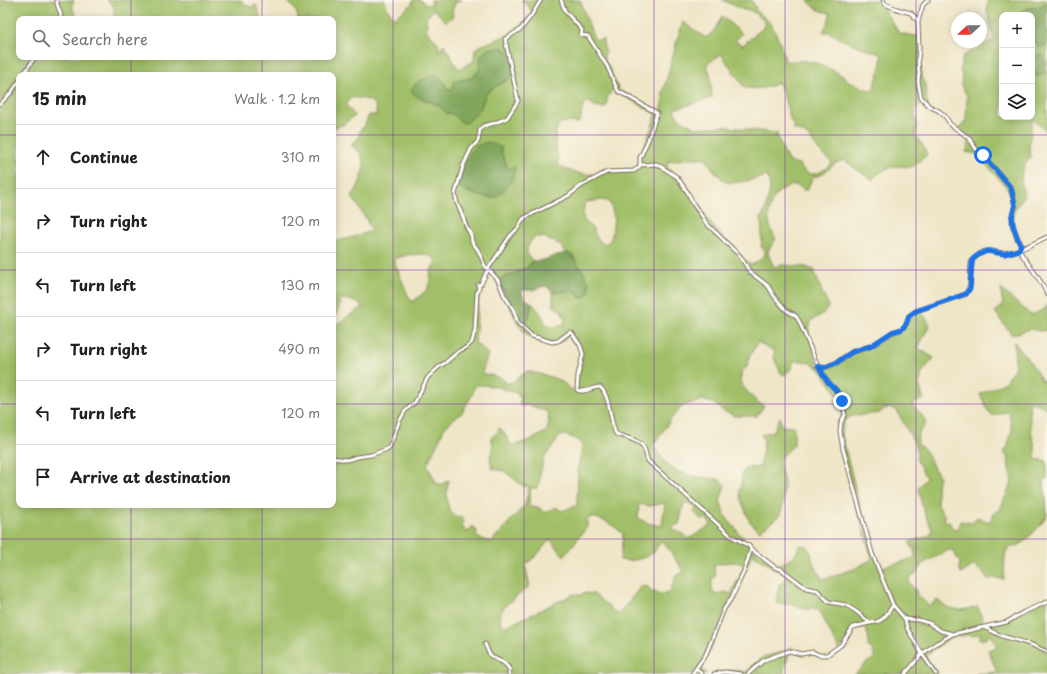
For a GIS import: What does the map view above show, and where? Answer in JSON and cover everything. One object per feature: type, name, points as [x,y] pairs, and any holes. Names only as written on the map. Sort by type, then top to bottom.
[{"type":"street","points":[[57,0],[56,4],[60,16]]},
{"type":"street","points":[[541,0],[521,28],[505,38],[518,101],[507,118],[483,126],[480,130],[478,141],[471,149],[463,166],[455,194],[457,203],[471,235],[472,242],[478,250],[485,266],[498,280],[504,295],[513,309],[518,323],[532,336],[552,342],[558,341],[570,332],[572,333],[580,345],[583,354],[578,375],[577,390],[588,391],[595,387],[600,387],[603,390],[616,434],[635,440],[642,445],[645,448],[648,460],[731,536],[749,546],[776,568],[781,569],[806,588],[817,590],[829,602],[846,605],[870,623]]},
{"type":"street","points":[[336,458],[347,460],[387,450],[405,411],[417,398],[428,377],[472,342],[475,330],[476,293],[479,287],[478,285],[481,284],[488,269],[523,219],[568,196],[581,186],[607,172],[634,171],[640,165],[640,158],[657,113],[618,91],[595,46],[588,36],[581,35],[582,30],[565,12],[561,0]]},
{"type":"street","points":[[883,0],[885,4],[911,13],[918,20]]},
{"type":"street","points":[[928,0],[923,5],[918,20],[918,58],[920,73],[918,81],[921,97],[929,106],[942,113],[950,124],[969,138],[976,150],[983,155],[1011,188],[1015,205],[1012,216],[1013,226],[1021,244],[1019,250]]},
{"type":"street","points":[[25,72],[33,60]]},
{"type":"street","points":[[0,104],[16,86]]},
{"type":"street","points":[[640,165],[657,164],[677,177],[706,223],[740,256],[750,272],[768,286],[786,310],[796,316],[818,366],[828,382],[836,390],[842,401],[845,415],[841,422],[840,431],[843,449],[872,553],[893,605],[905,619],[907,628],[936,674]]},
{"type":"street","points":[[818,366],[823,368],[836,363],[852,352],[871,346],[892,332],[902,329],[909,316],[916,311],[966,294],[970,288],[973,259],[980,254],[987,251],[1004,254],[1019,250],[1047,238]]},
{"type":"street","points":[[1019,250],[1043,285],[1047,294]]},
{"type":"street","points":[[692,674],[706,654],[724,610],[744,571],[751,549]]},
{"type":"street","points":[[905,674],[922,654],[935,644],[953,634],[1007,622],[1024,612],[1047,602]]},
{"type":"street","points":[[748,674],[750,674],[764,660],[789,651],[801,654],[813,652],[819,655],[827,655],[841,645],[853,627],[879,622],[893,605]]},
{"type":"street","points":[[905,619],[929,623],[941,631],[953,634]]},
{"type":"street","points":[[985,628],[1002,636],[1030,644],[1047,652]]},
{"type":"street","points":[[485,644],[489,654],[508,666],[510,670],[509,674]]},
{"type":"street","points":[[696,668],[702,674]]},
{"type":"street","points":[[714,674],[725,672],[741,674]]},
{"type":"green space","points":[[0,0],[74,0],[73,7],[76,16],[16,16],[16,60],[336,60],[336,16],[297,16],[296,11],[287,0],[385,0],[388,10],[395,18],[412,4],[413,0],[421,0],[426,5],[432,4],[431,0],[462,0],[456,2],[452,11],[453,16],[446,22],[434,9],[426,18],[426,29],[430,36],[438,42],[439,50],[441,50],[444,44],[457,67],[460,69],[474,61],[475,49],[510,34],[532,13],[528,6],[521,0],[580,0],[593,36],[596,40],[603,39],[606,53],[604,55],[604,60],[608,65],[619,90],[659,112],[662,110],[663,92],[683,22],[706,38],[714,31],[722,16],[742,34],[735,41],[743,45],[763,28],[765,21],[750,10],[744,10],[722,0],[751,0],[756,8],[755,10],[773,27],[786,62],[802,61],[823,65],[844,77],[850,83],[867,89],[873,90],[879,73],[882,55],[841,39],[829,32],[823,32],[829,20],[830,13],[818,9],[808,0],[878,0],[899,33],[921,37],[919,62],[922,79],[926,85],[926,98],[929,106],[924,105],[917,107],[915,114],[917,125],[915,136],[924,147],[927,155],[912,167],[896,166],[886,169],[872,180],[844,160],[836,163],[821,175],[813,177],[807,190],[804,190],[797,185],[780,191],[771,204],[769,213],[771,231],[776,239],[769,249],[768,254],[774,267],[781,265],[806,267],[814,270],[823,295],[829,306],[824,313],[811,321],[808,336],[812,342],[815,358],[819,366],[832,364],[859,348],[874,347],[888,337],[903,330],[913,315],[919,310],[930,324],[918,348],[934,358],[921,374],[919,383],[924,399],[912,404],[922,415],[926,423],[918,434],[918,444],[926,451],[935,471],[939,475],[937,503],[945,517],[944,519],[946,522],[949,522],[954,530],[959,527],[961,521],[972,523],[977,517],[989,522],[995,512],[1000,509],[1012,482],[1008,458],[1003,453],[1008,447],[1009,437],[1012,432],[1009,413],[1005,412],[992,416],[980,394],[1004,383],[1015,367],[1014,342],[1031,363],[1042,381],[1047,380],[1047,409],[1041,405],[1031,402],[1029,405],[1031,431],[1035,446],[1035,459],[1047,461],[1047,479],[1043,480],[1046,498],[1046,518],[1025,541],[1019,545],[1008,548],[1005,555],[1004,579],[992,578],[987,580],[985,575],[974,565],[961,574],[959,568],[960,562],[951,549],[922,564],[916,574],[911,576],[908,582],[929,606],[937,600],[949,608],[961,610],[978,607],[984,624],[994,623],[1038,604],[1047,596],[1047,674],[976,674],[997,672],[988,650],[997,647],[991,635],[988,635],[986,639],[980,639],[980,633],[972,636],[951,637],[926,655],[927,660],[938,674],[855,674],[866,663],[874,659],[871,648],[868,647],[869,639],[865,627],[857,627],[849,635],[839,650],[819,610],[805,609],[793,604],[778,604],[776,601],[779,585],[786,580],[787,577],[783,572],[778,571],[752,554],[732,599],[723,615],[712,647],[700,666],[707,674],[602,674],[600,672],[597,674],[0,674]],"holes":[[[721,54],[745,88],[767,87],[778,82],[789,116],[794,126],[794,130],[807,135],[820,152],[832,163],[820,172],[809,174],[799,164],[794,164],[788,161],[779,141],[777,135],[778,133],[725,126],[696,128],[681,120],[677,116],[674,109],[712,98],[710,73],[706,65]],[[481,57],[508,80],[486,93],[480,110],[467,123],[461,122],[453,114],[446,113],[438,105],[426,78],[435,74],[448,91],[453,88],[454,81],[471,78],[479,71]],[[614,87],[617,92],[655,113],[656,115],[645,145],[639,156],[637,168],[632,170],[608,170],[594,176],[592,174],[574,172],[557,164],[558,158],[555,138],[560,123],[580,122],[583,105],[587,102],[594,106],[605,108],[607,98]],[[501,147],[501,152],[508,169],[515,168],[461,176]],[[689,158],[705,158],[718,175],[726,182],[740,182],[767,176],[770,190],[765,211],[761,218],[761,247],[765,250],[765,254],[761,259],[751,265],[718,232],[693,201],[677,175],[668,169],[667,162]],[[602,200],[610,203],[614,217],[612,236],[609,242],[604,244],[601,242],[584,219],[583,212],[586,202]],[[534,237],[544,237],[554,241],[562,247],[565,253],[573,256],[584,272],[587,296],[580,297],[576,291],[553,292],[553,306],[561,310],[565,319],[564,324],[556,327],[548,326],[532,303],[528,321],[517,315],[499,280],[528,267],[533,261],[527,252],[529,243]],[[423,254],[429,255],[436,260],[431,271],[428,289],[414,301],[411,301],[393,259],[407,255]],[[489,271],[501,288],[518,324],[524,332],[532,338],[552,344],[557,344],[572,334],[579,344],[583,354],[576,388],[572,390],[569,389],[561,381],[527,371],[513,382],[507,383],[501,378],[482,373],[488,354],[475,342],[479,290]],[[758,342],[774,351],[775,353],[773,356],[781,373],[785,375],[790,371],[794,361],[804,361],[810,363],[821,371],[837,395],[843,407],[842,418],[838,422],[840,442],[872,559],[854,569],[823,580],[813,563],[811,553],[806,546],[800,546],[790,560],[774,565],[752,548],[753,545],[739,534],[726,517],[720,501],[725,485],[719,479],[695,476],[673,469],[652,445],[655,443],[671,419],[682,407],[687,404],[702,400],[713,403],[723,411],[735,416],[757,416],[764,406],[750,395],[742,384],[741,380],[742,372],[749,364],[748,359]],[[477,385],[494,386],[517,393],[521,398],[519,404],[521,406],[528,405],[541,409],[547,412],[549,420],[547,431],[533,439],[512,446],[502,430],[499,428],[498,432],[491,438],[493,444],[490,459],[493,469],[504,471],[523,486],[529,487],[525,505],[491,542],[476,537],[477,531],[473,526],[466,532],[461,524],[463,522],[461,517],[455,516],[449,508],[447,496],[449,480],[442,484],[437,484],[427,465],[444,429],[453,419],[461,414],[472,395],[475,386]],[[885,408],[896,409],[914,442],[917,454],[916,459],[926,478],[918,488],[923,509],[932,530],[930,535],[909,542],[916,557],[879,569],[863,518],[842,436],[844,421],[852,416],[880,413]],[[566,435],[578,440],[582,444],[578,467],[577,506],[562,511],[555,507],[545,513],[538,507],[528,507],[531,488],[537,488],[539,486],[544,458],[560,436]],[[686,502],[694,506],[696,509],[694,512],[702,520],[706,518],[711,525],[689,539],[671,528],[679,524],[684,504]],[[665,503],[662,526],[650,524],[638,518],[638,504],[650,506]],[[592,517],[609,523],[623,534],[620,560],[624,561],[642,558],[654,552],[661,541],[663,541],[684,572],[675,576],[674,584],[666,594],[653,592],[647,586],[639,587],[618,615],[594,594],[574,594],[505,627],[501,622],[499,615],[506,605],[530,586],[525,565],[537,555],[550,539],[564,556],[587,527],[587,519]],[[737,562],[744,566],[731,594],[726,592],[716,594],[712,592],[712,578],[715,577],[714,566],[722,563]]]},
{"type":"green space","points":[[107,0],[241,0],[245,5],[251,7],[256,5],[260,16],[114,16],[114,7]]},
{"type":"green space","points":[[988,0],[1047,0],[1047,3],[1039,7],[1028,8],[1021,12],[999,12],[999,120],[1032,120],[1029,148],[1031,157],[1024,166],[1021,180],[1024,193],[1014,212],[1016,231],[1023,244],[1018,243],[1011,226],[1012,201],[1008,189],[977,154],[966,152],[969,141],[959,129],[966,120],[967,96],[961,85],[962,75],[960,69],[963,56],[978,48],[987,48],[987,43],[995,39],[990,29],[991,26],[987,10]]},
{"type":"green space","points":[[1047,3],[1047,44],[1039,48],[1035,42],[1035,12],[1021,12],[1028,8],[1039,7]]},
{"type":"green space","points":[[1035,42],[1039,47],[1047,44],[1047,64],[1044,59],[1044,74],[1047,71],[1047,131],[1033,120],[1035,120]]},
{"type":"green space","points":[[502,47],[510,52],[514,75],[486,93],[480,110],[467,123],[461,122],[453,114],[446,113],[438,105],[415,95],[411,90],[417,82],[435,74],[444,81],[448,91],[453,87],[454,81],[471,78],[479,71],[481,57],[487,49]]},
{"type":"green space","points":[[1042,55],[1046,64],[1044,74],[1036,76],[1035,56]]},
{"type":"green space","points":[[488,142],[501,147],[501,152],[508,169],[515,167],[513,177],[509,185],[494,198],[479,196],[460,189],[461,178],[469,155],[477,146]]},
{"type":"green space","points":[[568,253],[573,257],[588,280],[590,288],[587,296],[580,298],[576,291],[553,292],[546,286],[534,290],[522,290],[523,296],[532,303],[528,321],[522,324],[499,280],[528,267],[533,261]]},
{"type":"green space","points":[[1001,289],[1031,315],[1045,309],[1047,305],[1047,330],[1040,331],[1030,329],[1012,335],[995,312],[1003,306]]},
{"type":"green space","points":[[780,417],[782,426],[794,427],[794,445],[779,461],[784,482],[783,505],[780,515],[760,531],[750,522],[741,500],[739,490],[741,486],[742,473],[747,468],[760,467],[764,441],[761,435],[774,431]]},
{"type":"green space","points":[[792,647],[784,669],[784,674],[711,674],[717,671],[725,672],[733,670],[746,672],[763,657],[788,650]]},
{"type":"route","points":[[842,401],[836,390],[828,382],[818,366],[823,368],[836,363],[852,352],[871,346],[892,332],[902,329],[909,316],[916,311],[966,294],[970,288],[973,259],[980,254],[987,251],[1004,254],[1019,250],[1021,244],[1013,226],[1012,216],[1015,205],[1011,188],[983,155]]}]
